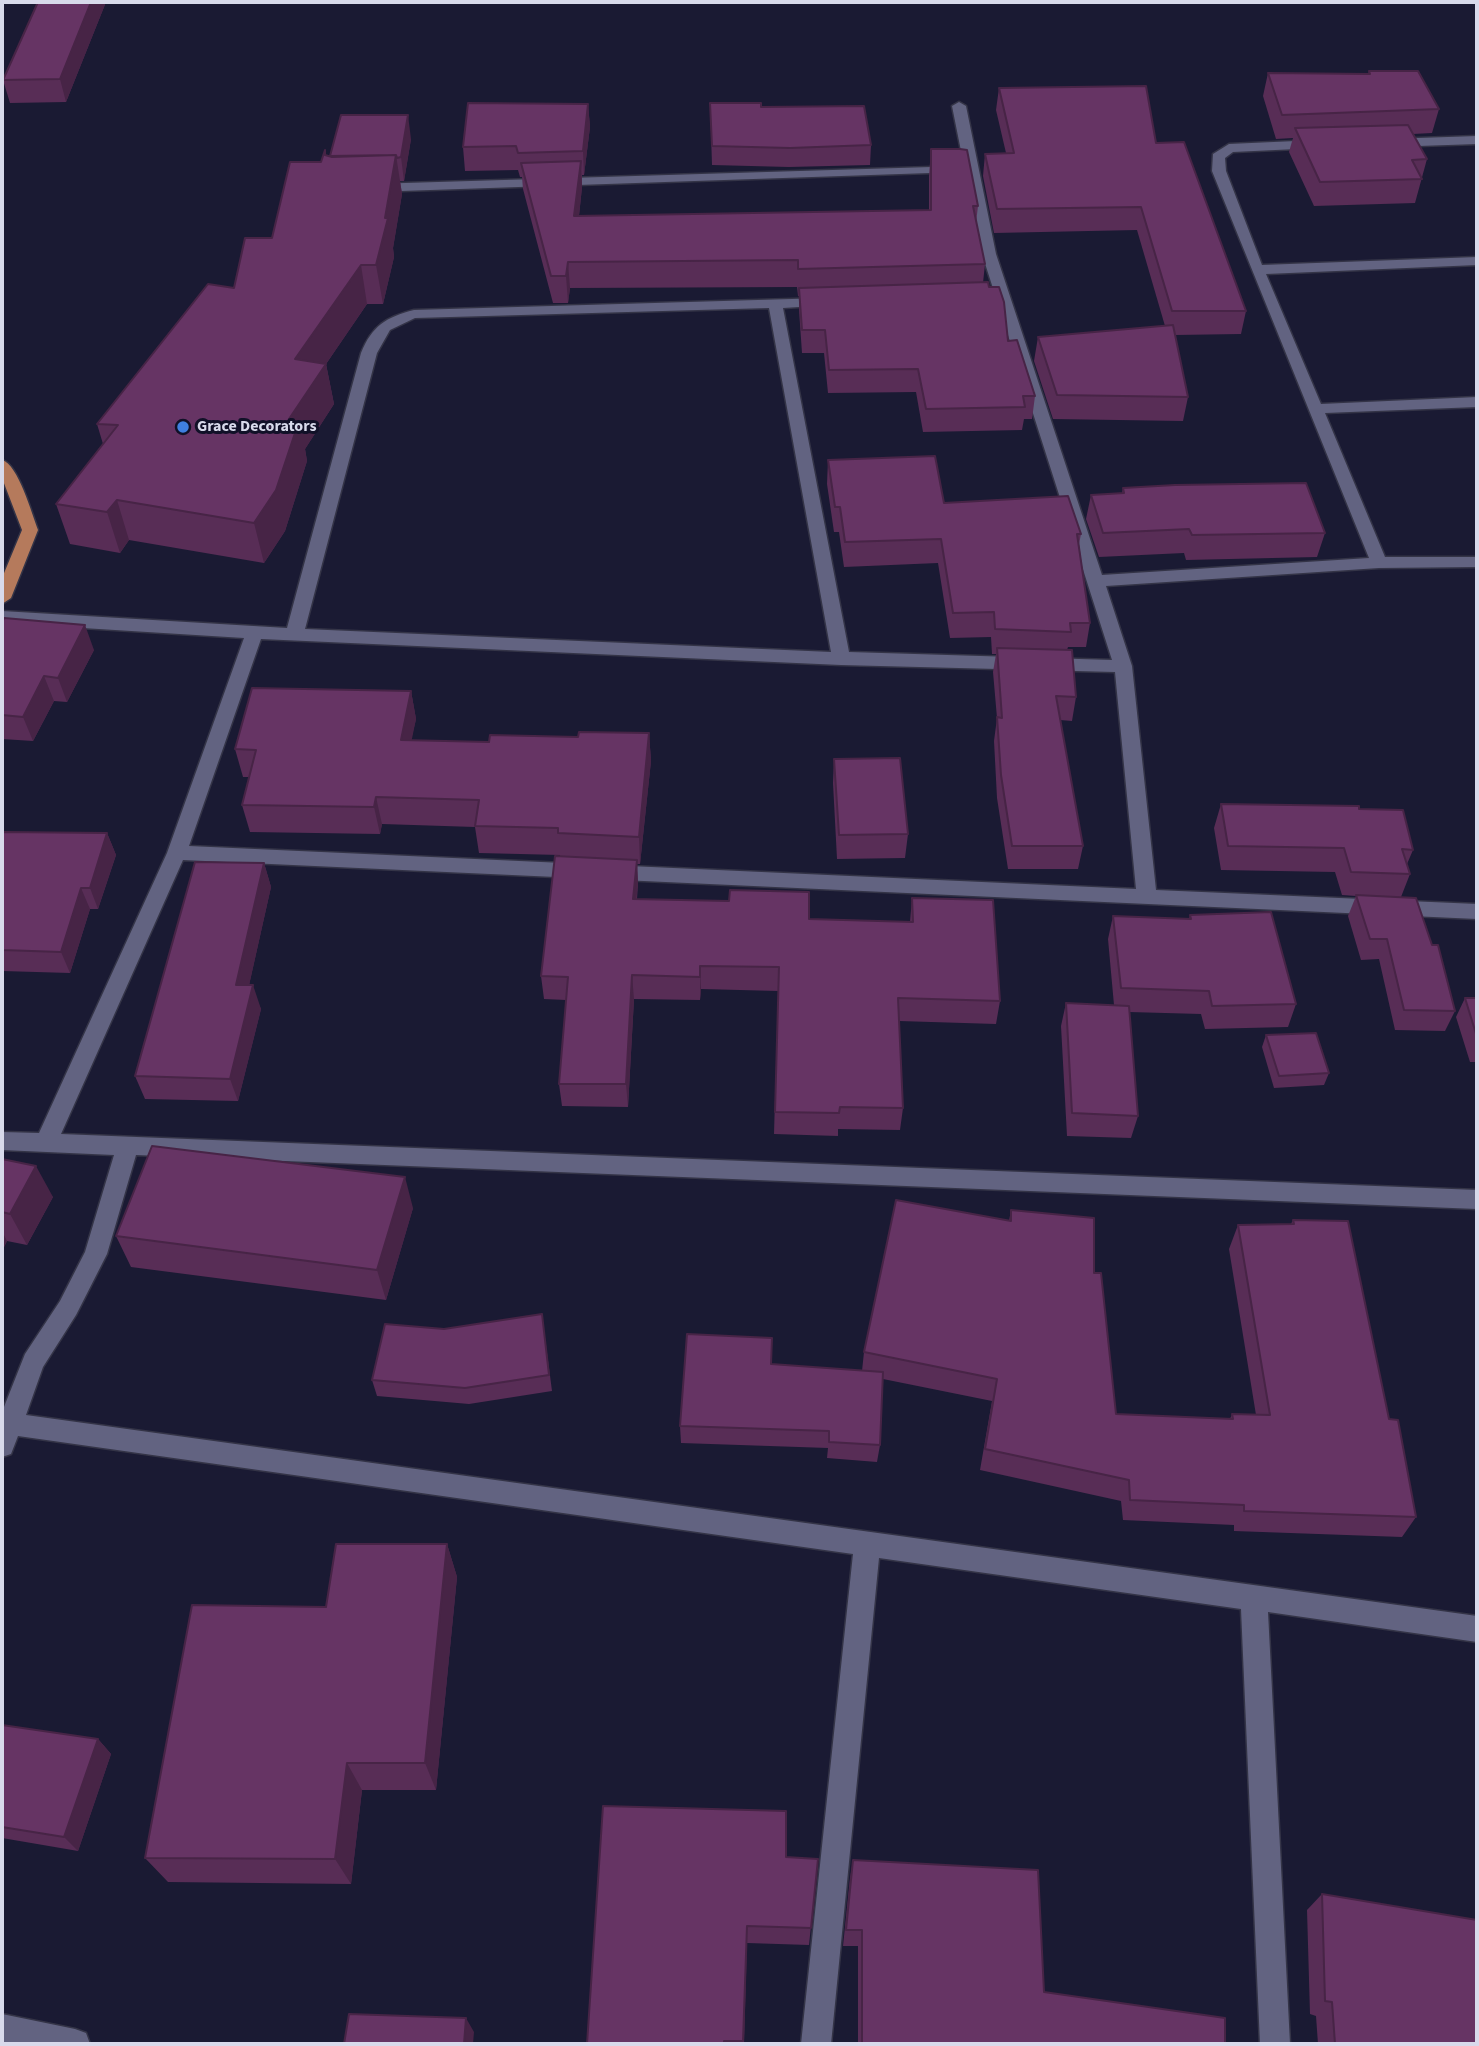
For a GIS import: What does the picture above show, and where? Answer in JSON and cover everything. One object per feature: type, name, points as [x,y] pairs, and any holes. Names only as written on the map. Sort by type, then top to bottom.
[{"type":"main road","points":[[2,465],[7,471],[30,530],[2,598]]},
{"type":"street","points":[[959,106],[996,298],[1123,666],[1147,897]]},
{"type":"street","points":[[1371,143],[1477,140]]},
{"type":"street","points":[[1332,144],[1229,148],[1218,157],[1219,171],[1257,270],[1379,563]]},
{"type":"street","points":[[353,188],[972,168]]},
{"type":"street","points":[[1257,270],[1477,261]]},
{"type":"street","points":[[294,636],[369,354],[377,332],[391,320],[414,314],[842,302]]},
{"type":"street","points":[[775,303],[841,659]]},
{"type":"street","points":[[1314,409],[1477,402]]},
{"type":"street","points":[[1095,581],[1379,563],[1477,562]]},
{"type":"street","points":[[2,617],[294,636],[841,659],[1123,666]]},
{"type":"street","points":[[46,1143],[177,853],[254,634]]},
{"type":"street","points":[[177,853],[1477,912]]},
{"type":"street","points":[[2,1141],[1477,1200]]},
{"type":"street","points":[[127,1146],[116,1194],[96,1254],[68,1308],[33,1362],[5,1431],[1477,1629]]},
{"type":"street","points":[[816,2044],[867,1546]]},
{"type":"street","points":[[1254,1598],[1275,2044]]},
{"type":"street","points":[[2,2029],[75,2044]]},
{"type":"building","points":[[38,2],[91,2],[60,79],[3,80]]},
{"type":"building","points":[[1369,71],[1418,71],[1439,109],[1282,115],[1268,73],[1370,74]]},
{"type":"building","points":[[1146,86],[1156,143],[1184,142],[1246,311],[1172,311],[1141,207],[997,209],[985,154],[1014,153],[999,88]]},
{"type":"building","points":[[468,103],[588,104],[583,151],[518,153],[516,146],[463,147]]},
{"type":"building","points":[[710,103],[761,103],[761,107],[864,106],[871,145],[790,148],[712,146]]},
{"type":"building","points":[[341,115],[408,115],[401,157],[330,156]]},
{"type":"building","points":[[1408,125],[1427,159],[1412,160],[1422,179],[1320,182],[1295,128]]},
{"type":"building","points":[[931,149],[967,150],[978,206],[973,206],[985,264],[798,269],[798,260],[568,262],[566,276],[551,276],[521,163],[581,161],[574,216],[931,210]]},
{"type":"building","points":[[325,150],[325,155],[332,157],[396,155],[385,218],[388,218],[376,265],[361,265],[295,359],[326,364],[289,419],[299,421],[276,490],[254,523],[117,500],[107,512],[56,504],[118,425],[97,424],[208,284],[234,288],[245,238],[272,238],[290,162],[321,162]]},
{"type":"building","points":[[988,282],[989,287],[999,287],[1004,302],[1008,341],[1017,340],[1035,396],[1023,396],[1025,407],[926,409],[918,369],[829,370],[825,330],[802,330],[799,288]]},
{"type":"building","points":[[1173,325],[1188,397],[1057,395],[1038,337]]},
{"type":"building","points":[[935,456],[944,503],[1068,496],[1081,534],[1077,534],[1090,623],[1070,623],[1071,632],[995,629],[994,612],[953,613],[941,539],[845,542],[840,507],[835,507],[828,460]]},
{"type":"building","points":[[1306,483],[1325,533],[1192,535],[1189,529],[1103,533],[1091,495],[1124,493],[1123,488],[1175,485]]},
{"type":"building","points":[[4,618],[85,625],[58,678],[44,676],[23,717],[2,715]]},
{"type":"building","points":[[997,648],[1072,650],[1076,697],[1056,696],[1083,846],[1012,846],[1001,775],[997,717],[1002,718]]},
{"type":"building","points":[[252,688],[411,691],[401,740],[489,742],[490,735],[578,737],[579,732],[649,733],[639,837],[558,833],[558,828],[475,826],[479,800],[376,797],[374,807],[242,805],[256,750],[235,749]]},
{"type":"building","points":[[900,758],[908,834],[839,835],[834,759]]},
{"type":"building","points":[[1221,804],[1359,806],[1359,809],[1403,810],[1413,850],[1402,849],[1410,874],[1351,872],[1344,848],[1228,846]]},
{"type":"building","points":[[2,832],[107,833],[90,888],[81,888],[61,952],[2,950]]},
{"type":"building","points":[[555,856],[637,860],[633,899],[729,901],[730,890],[809,892],[809,919],[913,922],[912,898],[993,900],[1000,1001],[898,998],[903,1108],[840,1107],[839,1113],[775,1112],[779,967],[700,966],[700,977],[632,975],[626,1084],[559,1084],[568,977],[541,976]]},
{"type":"building","points":[[195,862],[264,863],[236,985],[253,985],[230,1079],[135,1076]]},
{"type":"building","points":[[1356,895],[1416,898],[1432,945],[1438,945],[1455,1011],[1404,1010],[1387,939],[1370,939]]},
{"type":"building","points":[[1271,912],[1296,1004],[1212,1006],[1209,991],[1121,988],[1113,916],[1191,919],[1190,915]]},
{"type":"building","points":[[1465,998],[1477,998],[1477,1037]]},
{"type":"building","points":[[1066,1003],[1129,1006],[1138,1116],[1072,1113]]},
{"type":"building","points":[[1316,1033],[1329,1073],[1279,1076],[1266,1035]]},
{"type":"building","points":[[152,1146],[405,1177],[377,1270],[116,1236]]},
{"type":"building","points":[[2,1159],[36,1166],[10,1214],[2,1212]]},
{"type":"building","points":[[896,1200],[1011,1221],[1011,1210],[1094,1218],[1094,1273],[1101,1273],[1116,1414],[1233,1419],[1232,1414],[1270,1415],[1238,1225],[1294,1224],[1293,1220],[1348,1221],[1389,1419],[1398,1420],[1416,1517],[1244,1511],[1244,1505],[1130,1500],[1129,1480],[985,1449],[997,1379],[864,1352]]},
{"type":"building","points":[[542,1314],[549,1375],[465,1388],[372,1380],[385,1324],[444,1329]]},
{"type":"building","points":[[687,1334],[772,1338],[771,1364],[883,1372],[880,1445],[829,1442],[829,1431],[680,1426]]},
{"type":"building","points":[[336,1544],[447,1544],[425,1763],[347,1763],[335,1859],[145,1858],[192,1605],[326,1607]]},
{"type":"building","points":[[2,1725],[98,1739],[64,1837],[2,1827]]},
{"type":"building","points":[[603,1806],[786,1811],[786,1857],[818,1859],[811,1928],[747,1926],[743,2041],[724,2041],[724,2044],[587,2044]]},
{"type":"building","points":[[853,1860],[1038,1870],[1044,1992],[1225,2018],[1225,2044],[862,2044],[862,1930],[846,1930]]},
{"type":"building","points":[[1322,1894],[1477,1920],[1477,2044],[1335,2044],[1332,2002],[1325,2001]]},
{"type":"building","points":[[349,2014],[466,2018],[464,2044],[344,2044]]},
{"type":"place","name":"Grace Decorators","points":[[183,427]]}]
